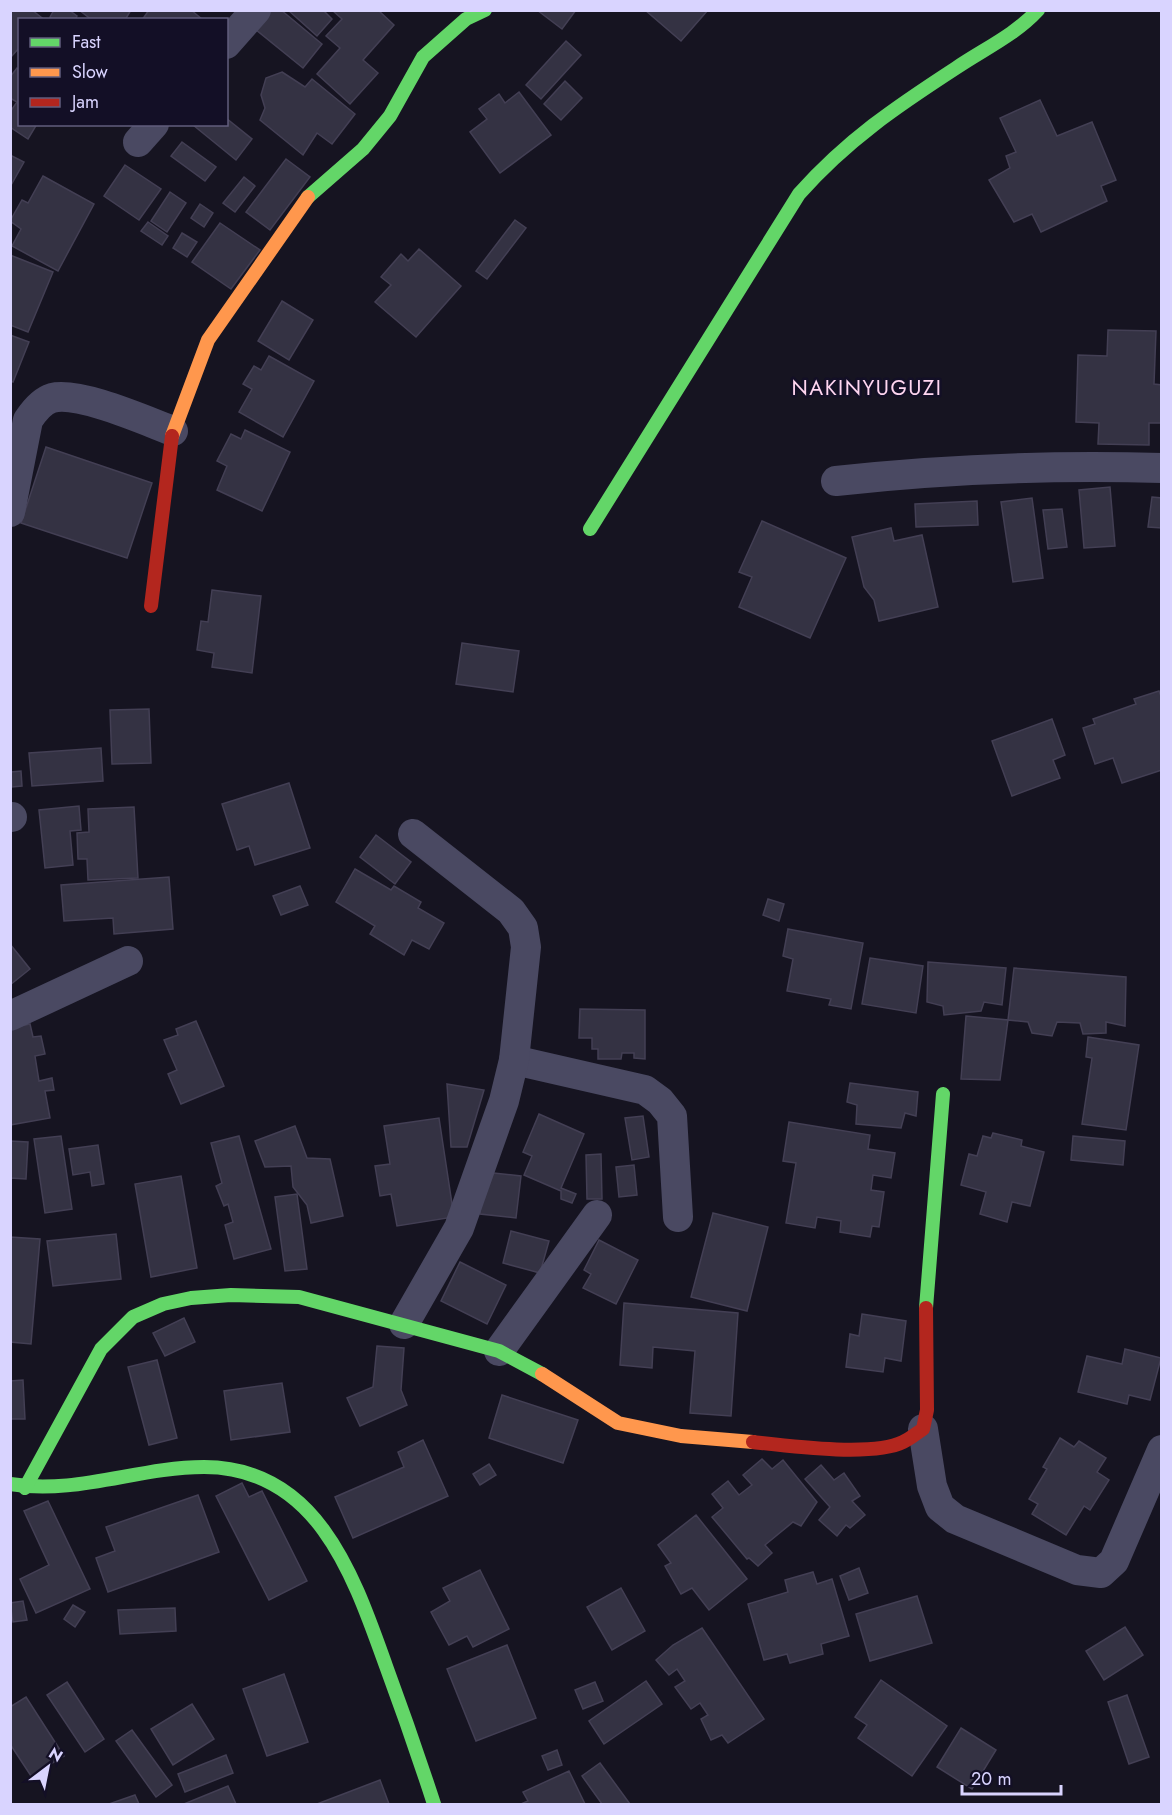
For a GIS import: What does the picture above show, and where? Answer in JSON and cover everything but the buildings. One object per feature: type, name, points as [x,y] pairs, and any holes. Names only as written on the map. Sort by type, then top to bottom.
[{"type":"street","points":[[228,42],[256,10]]},
{"type":"street","points":[[151,606],[173,431],[208,340],[308,197],[332,173],[363,148],[390,116],[423,57],[466,19],[485,10]]},
{"type":"street","points":[[590,529],[799,194],[829,160],[866,129],[958,66],[1023,26],[1038,10]]},
{"type":"street","points":[[10,512],[28,420],[37,407],[53,398],[84,400],[173,431]]},
{"type":"street","points":[[836,481],[953,470],[1095,466],[1161,468]]},
{"type":"street","points":[[404,1324],[459,1228],[504,1101],[514,1060],[526,947],[523,928],[511,911],[413,834]]},
{"type":"street","points":[[10,1016],[128,961]]},
{"type":"street","points":[[514,1060],[645,1090],[660,1101],[672,1116],[678,1217]]},
{"type":"street","points":[[943,1094],[927,1285],[925,1331],[927,1410],[923,1429],[932,1486],[940,1507],[955,1519],[1077,1570],[1101,1573],[1114,1561],[1161,1450]]},
{"type":"street","points":[[499,1351],[597,1215]]},
{"type":"street","points":[[25,1488],[101,1349],[133,1317],[163,1304],[191,1298],[231,1295],[299,1297],[499,1351],[562,1386],[618,1424],[640,1429],[681,1436],[817,1448],[879,1448],[902,1443],[923,1429]]},
{"type":"street","points":[[10,1484],[25,1488],[108,1481],[204,1467],[235,1470],[272,1483],[293,1495],[314,1515],[352,1573],[407,1722],[434,1804]]},
{"type":"traffic: fast","points":[[308,197],[363,149],[390,116],[423,57],[466,19],[485,10]]},
{"type":"traffic: fast","points":[[590,529],[799,194],[835,157],[873,125],[934,82],[1009,34],[1038,10]]},
{"type":"traffic: fast","points":[[926,1308],[943,1094]]},
{"type":"traffic: fast","points":[[25,1488],[101,1349],[133,1317],[163,1304],[191,1298],[231,1295],[299,1297],[499,1351],[542,1374]]},
{"type":"traffic: fast","points":[[10,1484],[59,1486],[155,1471],[204,1467],[243,1472],[276,1486],[303,1506],[326,1533],[360,1597],[434,1804]]},
{"type":"traffic: slow","points":[[172,436],[208,340],[308,197]]},
{"type":"traffic: slow","points":[[542,1374],[618,1423],[681,1436],[753,1442]]},
{"type":"traffic: jam","points":[[151,606],[172,436]]},
{"type":"traffic: jam","points":[[753,1442],[830,1449],[872,1449],[903,1442],[923,1429],[927,1410],[926,1308]]},
{"type":"district","name":"NAKINYUGUZI","points":[[867,388]]}]
